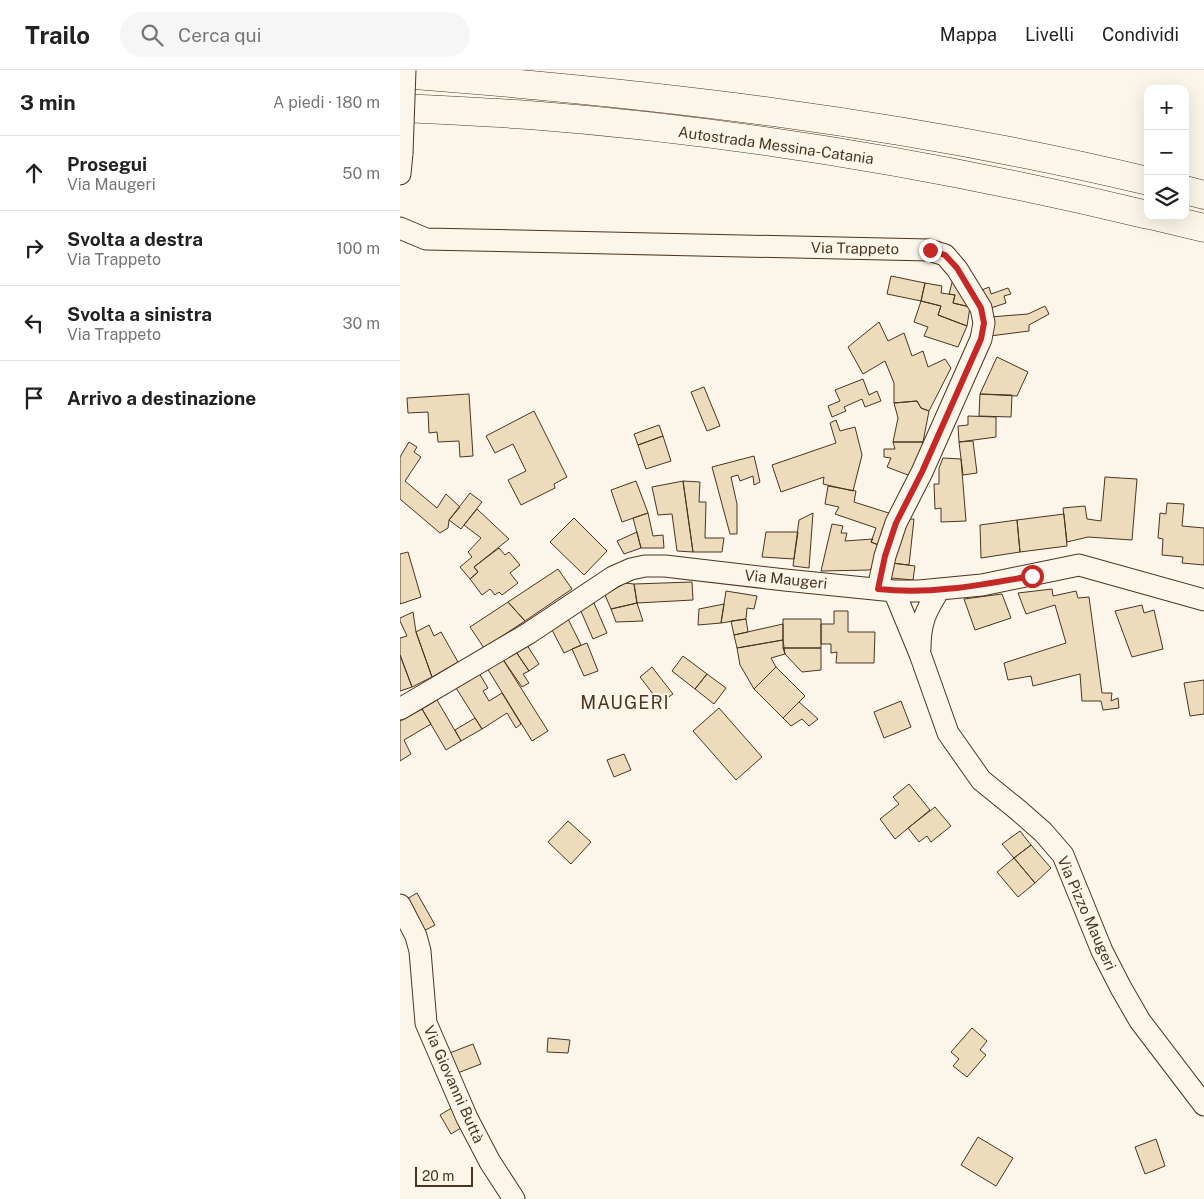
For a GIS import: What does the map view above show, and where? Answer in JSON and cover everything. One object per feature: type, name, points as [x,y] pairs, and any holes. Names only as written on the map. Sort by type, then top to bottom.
[{"type":"highway","name":"Autostrada Messina-Catania","points":[[400,74],[636,94],[776,111],[934,137],[1144,180]]},
{"type":"highway","name":"Autostrada Messina-Catania","points":[[400,108],[529,115],[771,142],[929,167],[1079,198],[1144,214]]},
{"type":"highway","points":[[1189,191],[1204,195]]},
{"type":"highway","points":[[1171,220],[1204,228]]},
{"type":"street","points":[[401,164],[405,70]]},
{"type":"street","name":"Via Trappeto","points":[[400,228],[426,239],[930,250],[945,255],[957,268],[981,308],[984,323],[981,339],[922,472],[896,523],[885,556],[886,590]]},
{"type":"street","name":"Via Maugeri","points":[[400,709],[529,633],[613,577],[631,569],[645,566],[665,566],[886,590],[938,590],[1007,580],[1079,565],[1204,600]]},
{"type":"street","name":"Via Pizzo Maugeri","points":[[886,590],[920,654],[948,734],[981,780],[1031,821],[1063,855],[1102,950],[1121,988],[1140,1021],[1204,1105]]},
{"type":"street","points":[[920,654],[920,631],[923,616],[938,590]]},
{"type":"street","name":"Via Giovanni Buttà","points":[[400,905],[416,936],[420,951],[426,1023],[467,1118],[490,1162],[514,1199]]},
{"type":"building","points":[[891,276],[925,283],[921,301],[887,294]]},
{"type":"building","points":[[953,279],[970,307],[953,303],[955,295],[949,294]]},
{"type":"building","points":[[925,283],[942,286],[941,293],[955,295],[953,303],[970,307],[967,326],[938,315],[941,306],[921,301]]},
{"type":"building","points":[[989,287],[991,294],[1008,288],[1011,294],[1004,296],[1006,303],[988,309],[982,290]]},
{"type":"building","points":[[921,301],[941,306],[938,315],[967,326],[958,347],[924,336],[928,327],[914,322]]},
{"type":"building","points":[[1045,306],[1049,314],[1029,325],[1029,331],[990,336],[990,317],[1028,314]]},
{"type":"building","points":[[879,322],[888,341],[904,333],[912,356],[923,351],[928,367],[945,359],[951,368],[929,411],[921,408],[917,401],[894,403],[894,383],[885,361],[863,374],[848,347]]},
{"type":"building","points":[[997,357],[1028,372],[1017,396],[980,394]]},
{"type":"building","points":[[863,379],[869,395],[877,391],[881,401],[865,407],[862,399],[844,407],[846,411],[832,417],[828,406],[840,401],[835,390]]},
{"type":"building","points":[[704,387],[720,426],[707,431],[691,392]]},
{"type":"building","points":[[469,394],[473,456],[460,457],[459,441],[438,442],[437,432],[429,433],[428,412],[408,413],[407,398]]},
{"type":"building","points":[[980,394],[1012,395],[1011,417],[979,416]]},
{"type":"building","points":[[917,401],[921,408],[929,411],[923,442],[893,442],[898,418],[894,403]]},
{"type":"building","points":[[534,411],[567,477],[554,484],[555,488],[521,505],[508,480],[526,471],[513,444],[495,453],[486,436]]},
{"type":"building","points":[[968,416],[996,417],[996,437],[959,442],[958,426],[968,425]]},
{"type":"building","points":[[836,420],[840,431],[855,427],[862,455],[853,491],[823,484],[824,477],[781,492],[772,465],[836,443],[830,423]]},
{"type":"building","points":[[659,425],[663,436],[638,445],[634,434]]},
{"type":"building","points":[[663,436],[671,461],[646,469],[638,445]]},
{"type":"building","points":[[973,441],[977,473],[963,475],[959,442]]},
{"type":"building","points":[[409,442],[417,447],[414,452],[421,457],[405,481],[437,508],[446,494],[460,507],[449,520],[448,528],[440,533],[400,499],[400,457]]},
{"type":"building","points":[[893,442],[923,442],[920,460],[913,477],[887,467],[891,458],[884,457],[884,449],[895,449]]},
{"type":"building","points":[[754,456],[760,482],[754,485],[753,476],[740,481],[738,475],[731,477],[737,504],[737,534],[730,534],[712,467]]},
{"type":"building","points":[[943,458],[961,459],[966,521],[941,522],[941,508],[935,509],[934,484],[939,484],[939,468]]},
{"type":"building","points":[[1105,477],[1137,479],[1132,540],[1088,537],[1067,542],[1063,508],[1085,506],[1087,519],[1101,521]]},
{"type":"building","points":[[636,481],[648,513],[622,522],[611,490]]},
{"type":"building","points":[[683,481],[693,552],[677,551],[672,514],[658,515],[652,487]]},
{"type":"building","points":[[683,481],[700,482],[699,502],[706,502],[705,538],[724,538],[722,552],[693,552]]},
{"type":"building","points":[[828,486],[856,491],[854,502],[892,514],[881,546],[871,542],[876,528],[835,514],[839,507],[825,504]]},
{"type":"building","points":[[470,493],[482,502],[461,529],[449,520]]},
{"type":"building","points":[[1167,503],[1184,504],[1182,526],[1204,528],[1204,565],[1182,563],[1183,557],[1162,555],[1163,539],[1158,538],[1160,513],[1166,514]]},
{"type":"building","points":[[477,509],[509,539],[474,567],[478,572],[470,579],[460,567],[472,557],[468,552],[481,538],[464,525]]},
{"type":"building","points":[[648,513],[653,536],[663,535],[664,548],[641,548],[633,518]]},
{"type":"building","points":[[813,513],[809,568],[793,566],[799,520]]},
{"type":"building","points":[[1064,514],[1067,546],[1020,552],[1017,520]]},
{"type":"building","points":[[574,518],[607,551],[584,575],[550,542]]},
{"type":"building","points":[[907,519],[914,519],[909,565],[892,563]]},
{"type":"building","points":[[1017,520],[1020,552],[981,558],[980,525]]},
{"type":"building","points":[[832,524],[843,526],[841,533],[847,533],[845,541],[873,539],[871,542],[881,546],[876,566],[869,570],[821,571]]},
{"type":"building","points":[[637,532],[641,548],[624,554],[617,541]]},
{"type":"building","points":[[766,532],[798,532],[794,559],[762,557]]},
{"type":"building","points":[[499,548],[505,555],[509,552],[520,565],[510,573],[518,583],[502,595],[499,592],[495,595],[490,589],[482,595],[470,579],[478,572],[474,567]]},
{"type":"building","points":[[408,552],[421,597],[400,604],[400,554]]},
{"type":"building","points":[[892,563],[915,566],[913,580],[891,578]]},
{"type":"building","points":[[558,569],[572,589],[525,621],[508,602]]},
{"type":"building","points":[[692,582],[693,600],[637,603],[634,584]]},
{"type":"building","points":[[625,583],[634,584],[637,603],[611,609],[605,595]]},
{"type":"building","points":[[1052,589],[1053,596],[1076,591],[1078,598],[1089,597],[1102,693],[1112,693],[1111,701],[1118,698],[1119,708],[1103,710],[1101,701],[1082,701],[1080,674],[1033,686],[1031,676],[1008,680],[1004,663],[1066,643],[1055,605],[1026,614],[1018,593]]},
{"type":"building","points":[[726,591],[757,596],[754,609],[747,608],[746,619],[721,623]]},
{"type":"building","points":[[1002,594],[1011,618],[975,630],[964,599]]},
{"type":"building","points":[[508,602],[525,621],[484,648],[470,627]]},
{"type":"building","points":[[594,603],[607,633],[593,639],[580,609]]},
{"type":"building","points":[[637,603],[643,621],[616,622],[611,609]]},
{"type":"building","points":[[724,604],[721,623],[698,625],[699,609]]},
{"type":"building","points":[[1142,605],[1144,613],[1154,610],[1163,649],[1132,657],[1115,611]]},
{"type":"building","points":[[834,611],[848,611],[848,632],[875,632],[874,663],[836,663],[837,652],[831,653],[831,644],[821,644],[821,624],[834,624]]},
{"type":"building","points":[[413,612],[416,632],[432,677],[412,687],[400,655],[400,638],[407,636],[400,618]]},
{"type":"building","points":[[567,617],[581,645],[564,653],[550,626]]},
{"type":"building","points":[[746,619],[748,632],[734,635],[731,621]]},
{"type":"building","points":[[783,619],[821,619],[821,648],[783,648]]},
{"type":"building","points":[[783,624],[783,640],[737,648],[734,635]]},
{"type":"building","points":[[429,625],[434,636],[441,632],[458,662],[432,677],[416,632]]},
{"type":"building","points":[[783,640],[785,654],[771,658],[776,667],[754,689],[740,665],[737,648]]},
{"type":"building","points":[[525,642],[539,664],[529,671],[514,649]]},
{"type":"building","points":[[587,643],[598,671],[584,676],[572,649]]},
{"type":"building","points":[[783,648],[821,648],[821,670],[802,672],[785,654]]},
{"type":"building","points":[[514,649],[529,671],[523,674],[529,683],[522,687],[502,658]]},
{"type":"building","points":[[400,655],[412,687],[400,691]]},
{"type":"building","points":[[683,656],[707,674],[695,689],[672,671]]},
{"type":"building","points":[[502,658],[548,731],[532,741],[487,668]]},
{"type":"building","points":[[652,667],[673,694],[660,703],[640,677]]},
{"type":"building","points":[[776,667],[805,696],[783,718],[754,689]]},
{"type":"building","points":[[479,673],[488,688],[483,691],[489,701],[502,693],[521,724],[516,728],[507,713],[482,729],[456,688]]},
{"type":"building","points":[[707,674],[726,688],[714,704],[695,689]]},
{"type":"building","points":[[1204,680],[1204,714],[1190,716],[1184,683]]},
{"type":"building","points":[[437,700],[461,741],[446,750],[422,709]]},
{"type":"building","points":[[901,701],[911,727],[884,738],[874,712]]},
{"type":"building","points":[[799,702],[818,719],[809,726],[802,719],[791,726],[783,718]]},
{"type":"building","points":[[719,708],[762,757],[736,780],[693,731]]},
{"type":"building","points":[[422,709],[431,724],[404,740],[411,754],[400,761],[400,721]]},
{"type":"building","points":[[475,718],[482,729],[461,741],[455,730]]},
{"type":"building","points":[[624,754],[631,770],[614,777],[607,760]]},
{"type":"building","points":[[909,784],[930,810],[895,839],[880,819],[899,804],[893,797]]},
{"type":"building","points":[[935,807],[951,826],[931,842],[927,836],[919,842],[908,828]]},
{"type":"building","points":[[568,821],[591,842],[571,864],[548,842]]},
{"type":"building","points":[[1020,831],[1031,845],[1014,858],[1002,844]]},
{"type":"building","points":[[1031,845],[1051,868],[1035,883],[1014,858]]},
{"type":"building","points":[[1014,858],[1035,883],[1018,897],[997,872]]},
{"type":"building","points":[[417,893],[435,925],[422,932],[405,900]]},
{"type":"building","points":[[972,1028],[987,1041],[980,1050],[986,1055],[967,1077],[953,1066],[959,1059],[951,1052]]},
{"type":"building","points":[[548,1038],[570,1040],[568,1053],[547,1052]]},
{"type":"building","points":[[473,1044],[481,1064],[455,1074],[447,1054]]},
{"type":"building","points":[[453,1107],[464,1126],[451,1134],[440,1115]]},
{"type":"building","points":[[978,1137],[1013,1158],[996,1186],[961,1165]]},
{"type":"building","points":[[1156,1139],[1165,1166],[1145,1174],[1135,1147]]},
{"type":"district","name":"MAUGERI","points":[[625,702]]},
{"type":"route","points":[[930,250],[945,255],[957,268],[981,308],[984,323],[981,339],[922,472],[896,523],[885,556],[878,589],[938,590],[982,585],[1032,576]]}]
